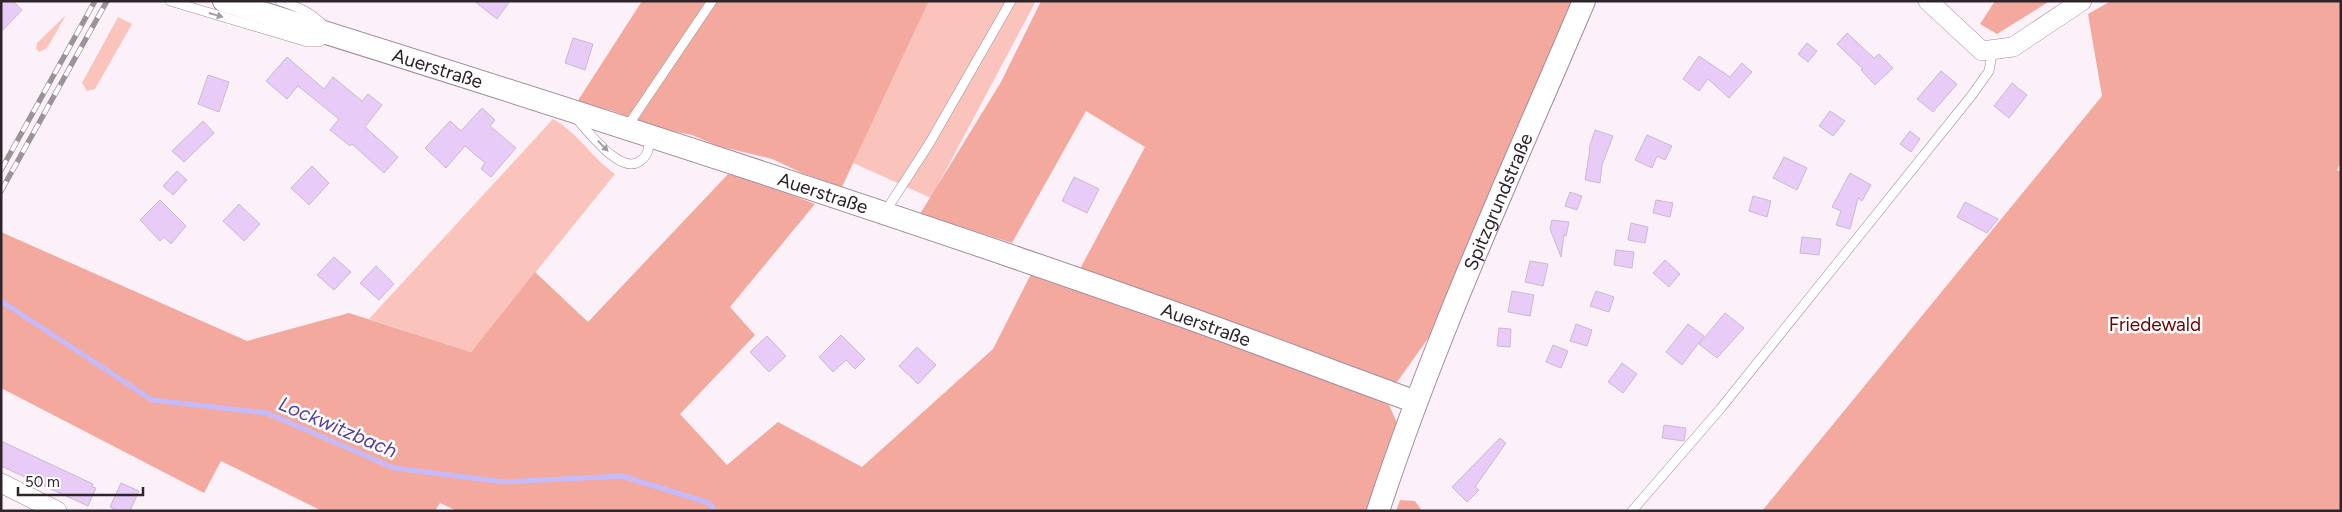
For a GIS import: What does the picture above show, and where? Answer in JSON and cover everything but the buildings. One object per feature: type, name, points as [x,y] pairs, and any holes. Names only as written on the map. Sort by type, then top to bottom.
[{"type":"street","name":"Auerstraße","points":[[224,1],[569,110],[1151,304],[1416,402]]},
{"type":"street","name":"Spitzgrundstraße","points":[[1378,511],[1416,402],[1475,254],[1584,1]]},
{"type":"street","points":[[1928,1],[1982,51],[2013,46],[2082,1]]},
{"type":"street","points":[[1,484],[36,506],[57,511]]},
{"type":"lane","points":[[170,1],[307,42],[319,42],[332,34],[316,17],[301,8],[280,1]]},
{"type":"lane","points":[[625,129],[712,1]]},
{"type":"lane","points":[[883,214],[929,144],[1011,1]]},
{"type":"lane","points":[[1632,511],[1721,408],[1972,95],[1989,71],[1993,49]]},
{"type":"lane","points":[[569,110],[616,159],[627,165],[636,164],[646,156],[649,150],[649,137]]},
{"type":"shaded area","points":[[929,1],[1036,1],[931,198],[853,163]]},
{"type":"shaded area","points":[[66,15],[47,48],[39,52],[36,48],[37,43]]},
{"type":"shaded area","points":[[118,17],[132,24],[95,89],[87,91],[82,83]]},
{"type":"shaded area","points":[[553,119],[570,131],[599,161],[615,174],[471,352],[369,319]]},
{"type":"green space","points":[[642,1],[929,1],[842,187],[802,173],[772,159],[718,146],[692,135],[662,129],[613,111],[577,102]]},
{"type":"green space","points":[[1041,1],[1575,1],[1434,330],[1395,385],[1080,269],[1145,147],[1086,111],[1012,243],[920,214],[1001,82]]},
{"type":"green space","points":[[1995,1],[2050,1],[1997,34],[1980,24]]},
{"type":"green space","name":"Friedewald","points":[[2111,1],[2341,1],[2341,162],[2337,170],[2341,172],[2341,511],[1762,511],[2102,96],[2088,14]]},
{"type":"green space","points":[[731,171],[815,204],[730,307],[755,335],[680,414],[727,465],[778,422],[862,467],[993,349],[1031,274],[1264,353],[1389,405],[1398,425],[1368,511],[457,511],[440,503],[435,511],[322,511],[221,461],[204,493],[1,388],[1,232],[247,341],[349,313],[471,352],[535,272],[588,322]]},
{"type":"green space","points":[[1400,500],[1415,501],[1422,511],[1396,511]]},
{"type":"waterway","name":"Lockwitzbach","points":[[1,301],[152,400],[267,413],[394,468],[504,482],[622,476],[709,503],[715,511]]},
{"type":"railway","points":[[1,170],[95,1]]},
{"type":"railway","points":[[1,191],[107,1]]}]
